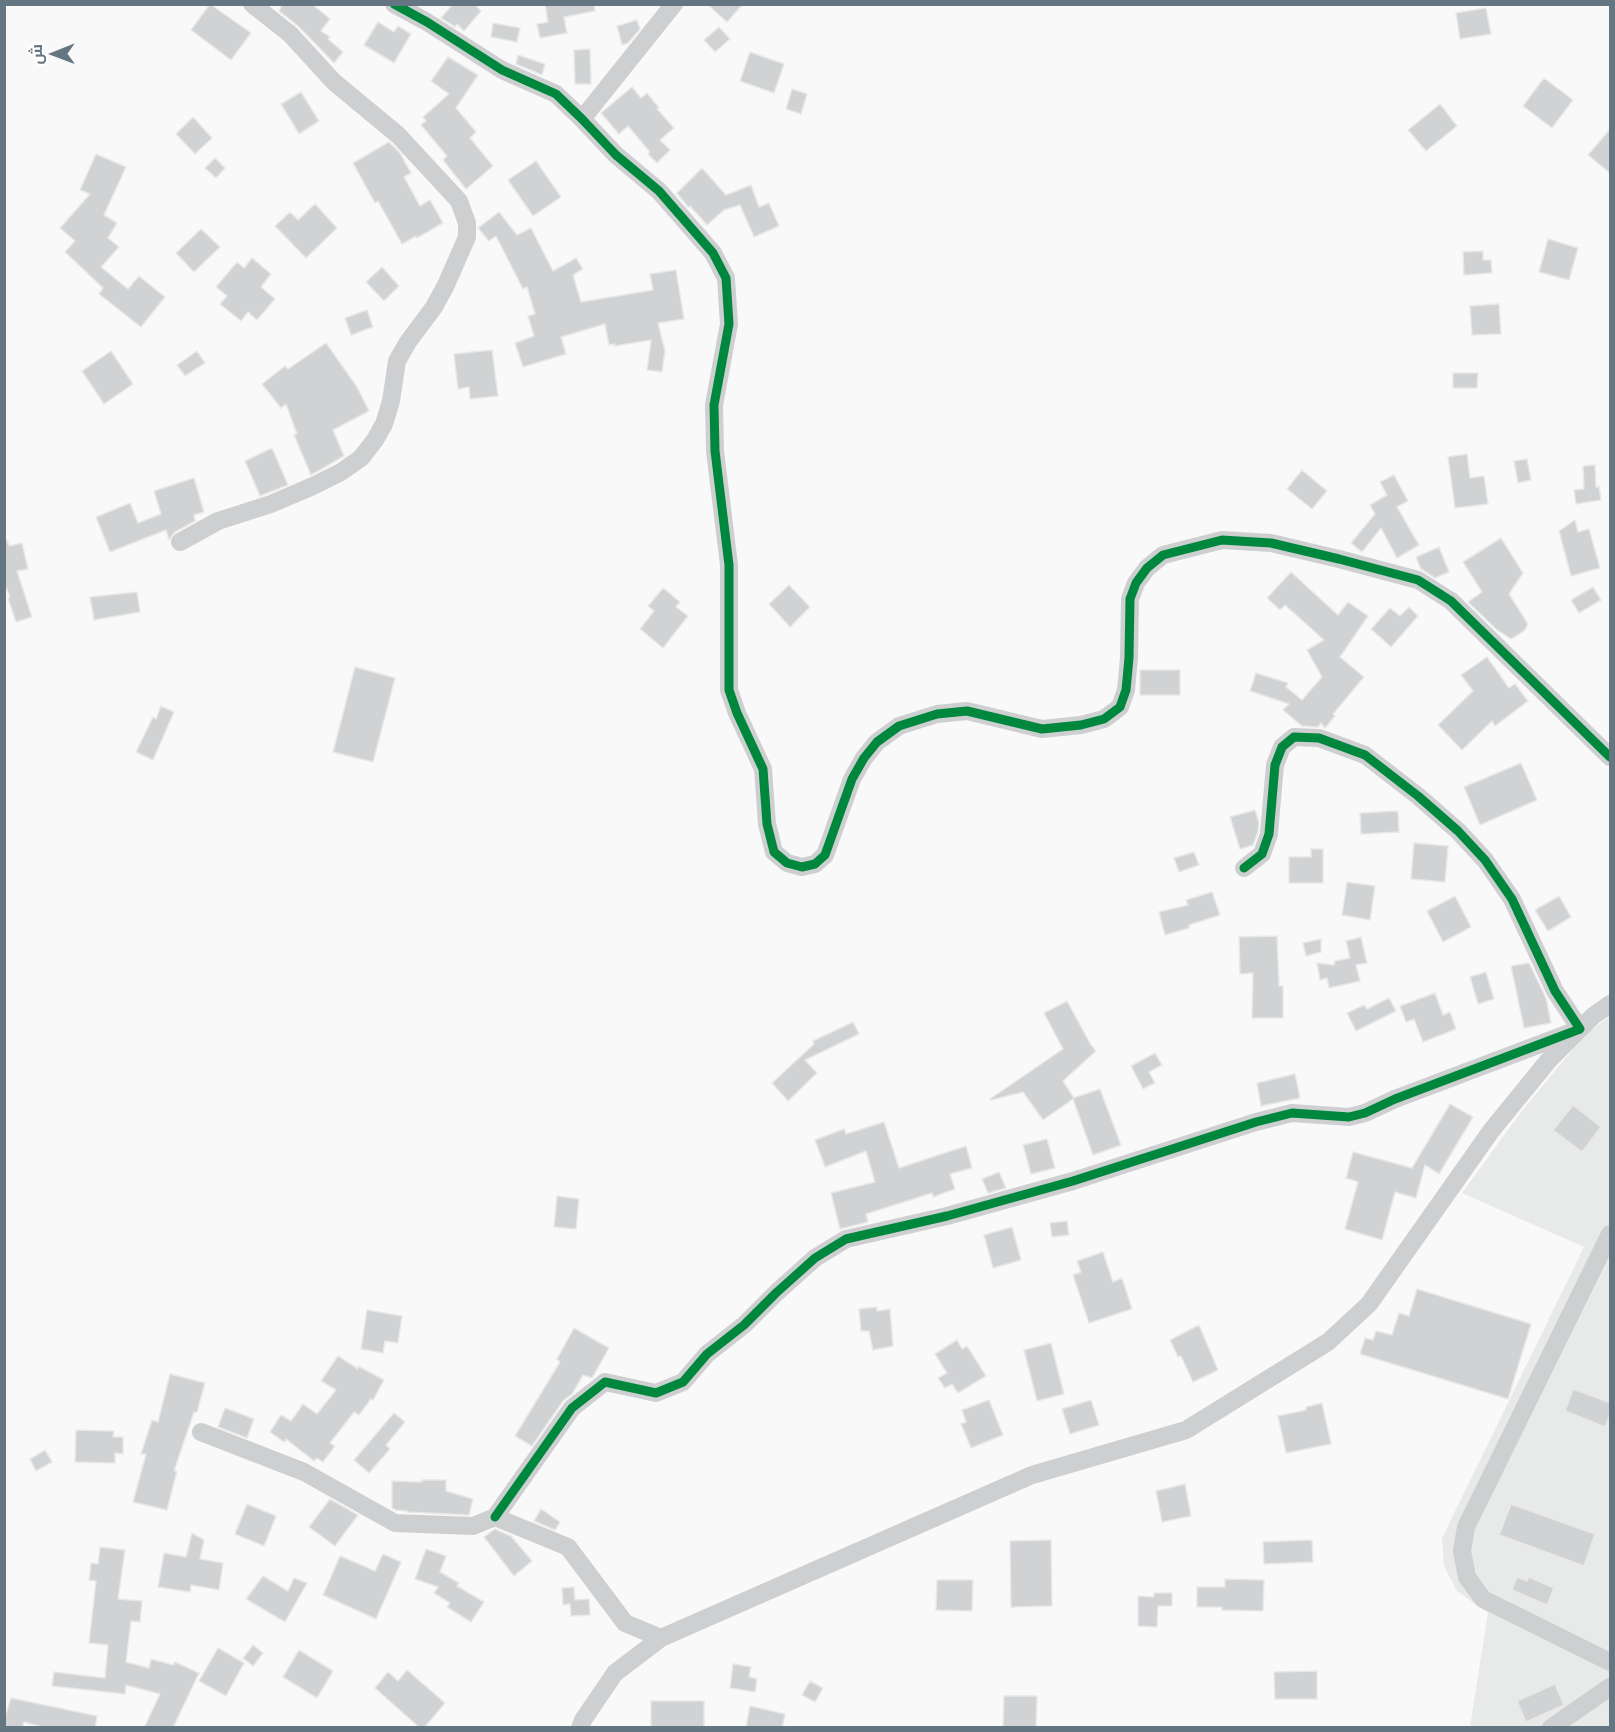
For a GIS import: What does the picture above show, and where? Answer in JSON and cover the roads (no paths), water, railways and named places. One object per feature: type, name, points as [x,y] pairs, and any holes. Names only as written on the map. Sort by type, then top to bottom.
[{"type":"street","points":[[180,542],[218,520],[272,504],[313,486],[341,472],[361,458],[384,424],[391,402],[397,361],[434,307],[467,237],[467,223],[459,201],[398,135],[334,82],[290,34],[252,4]]},
{"type":"street","points":[[394,4],[427,22],[502,70],[556,94],[616,155],[659,191],[713,253],[726,278],[729,324],[714,405],[715,452],[729,565],[729,690],[764,769],[767,824],[774,852],[787,863],[802,867],[815,864],[825,855],[852,779],[864,758],[877,742],[899,726],[937,714],[967,711],[1042,729],[1081,725],[1104,719],[1120,707],[1126,690],[1130,599],[1136,583],[1147,568],[1163,555],[1222,540],[1271,543],[1418,580],[1451,601],[1611,757]]},
{"type":"street","points":[[582,119],[674,4]]},
{"type":"street","points":[[1244,868],[1262,854],[1269,834],[1275,765],[1282,747],[1294,737],[1319,738],[1365,755],[1458,831],[1485,860],[1512,899],[1554,991],[1580,1029]]},
{"type":"street","points":[[580,1728],[615,1673],[661,1638],[1032,1475],[1186,1430],[1328,1342],[1369,1304],[1491,1131],[1548,1061],[1593,1016],[1611,1004]]},
{"type":"street","points":[[201,1432],[304,1472],[396,1523],[473,1526],[495,1516],[572,1408],[605,1382],[656,1393],[683,1382],[707,1354],[744,1325],[815,1258],[846,1239],[947,1216],[1073,1181],[1256,1122],[1292,1113],[1349,1117],[1365,1113],[1395,1099],[1580,1029]]},
{"type":"street","points":[[1611,1234],[1466,1527],[1462,1551],[1467,1577],[1483,1599],[1611,1662]]},
{"type":"street","points":[[495,1516],[568,1546],[625,1623],[661,1638]]},
{"type":"street","points":[[1551,1728],[1611,1687]]}]
